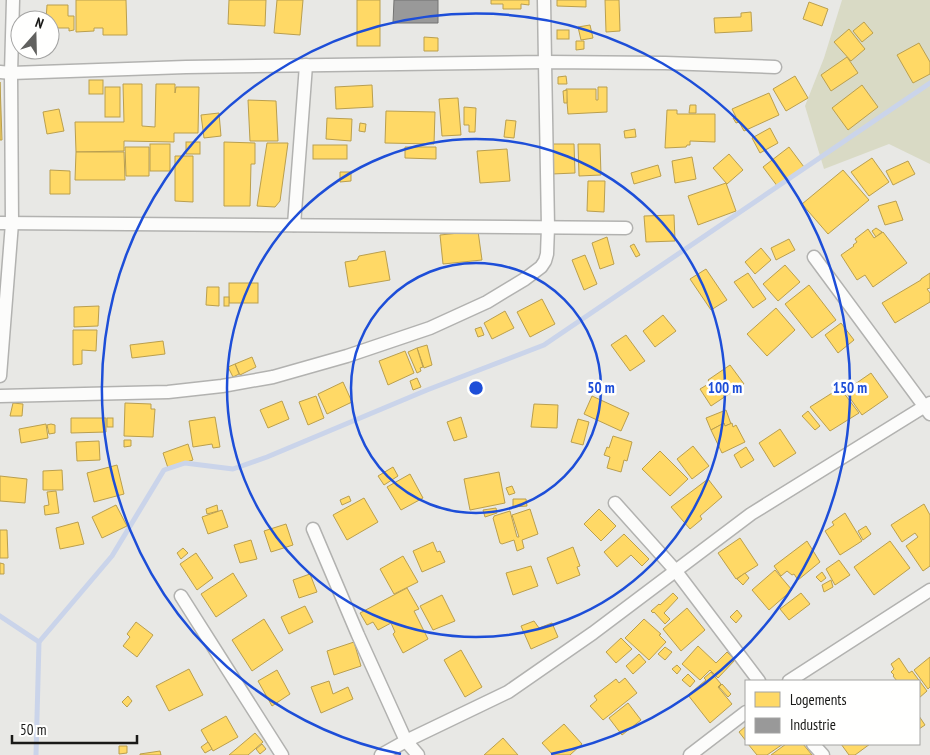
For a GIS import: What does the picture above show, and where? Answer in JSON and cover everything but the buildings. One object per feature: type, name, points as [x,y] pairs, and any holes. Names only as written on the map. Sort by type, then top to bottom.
[{"type":"street","points":[[0,376],[6,223],[6,73],[13,0]]},
{"type":"street","points":[[0,396],[177,391],[222,386],[273,377],[347,356],[430,328],[487,302],[526,279],[541,267],[547,254],[544,0]]},
{"type":"street","points":[[6,73],[186,67],[545,62],[665,63],[775,67]]},
{"type":"street","points":[[294,225],[306,65]]},
{"type":"street","points":[[6,223],[626,228]]},
{"type":"street","points":[[381,755],[508,692],[593,633],[751,514],[928,408],[814,257]]},
{"type":"street","points":[[616,503],[675,570],[758,680]]},
{"type":"street","points":[[313,529],[358,636],[406,741],[418,755]]},
{"type":"street","points":[[791,680],[930,590]]},
{"type":"street","points":[[181,596],[282,755]]},
{"type":"street","points":[[690,755],[745,713]]},
{"type":"street","points":[[814,745],[823,755]]},
{"type":"green space","points":[[842,0],[930,0],[930,164],[889,144],[824,169],[805,106],[824,58]]},
{"type":"waterway","points":[[36,755],[39,642],[112,556],[164,470],[185,463],[233,469],[267,457],[427,390],[544,345],[930,83]]},
{"type":"waterway","points":[[0,616],[39,642]]}]
